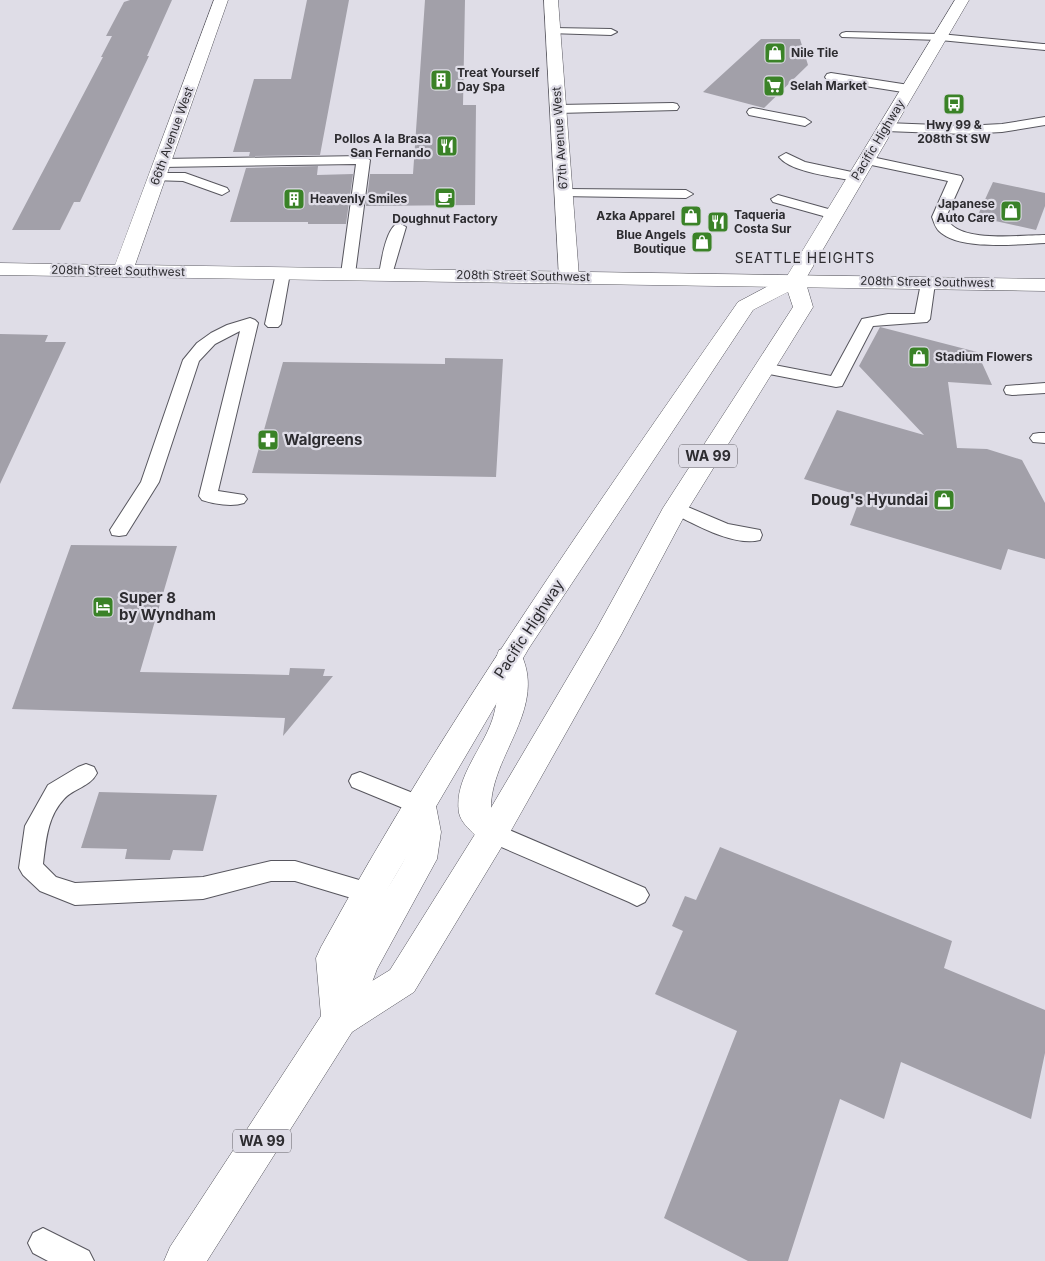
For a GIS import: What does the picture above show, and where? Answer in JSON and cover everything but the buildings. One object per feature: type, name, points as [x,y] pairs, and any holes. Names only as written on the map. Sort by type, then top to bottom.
[{"type":"main road","name":"66th Avenue West","points":[[123,271],[221,0]]},
{"type":"main road","name":"67th Avenue West","points":[[551,0],[569,277]]},
{"type":"main road","name":"Pacific Highway","points":[[346,1016],[333,958],[368,892],[509,658],[745,306],[795,280],[962,0]]},
{"type":"main road","name":"208th Street Southwest","points":[[0,269],[928,282],[1044,287]]},
{"type":"main road","name":"WA 99","points":[[184,1261],[346,1016],[402,981],[494,833],[607,635],[676,508],[803,307],[795,280]]},
{"type":"main road","points":[[494,833],[475,814],[475,795],[478,778],[506,720],[511,700],[511,668],[509,658]]},
{"type":"main road","points":[[346,1016],[362,963],[421,859],[426,844],[427,830],[420,806]]},
{"type":"lane","points":[[553,31],[611,32]]},
{"type":"lane","points":[[846,35],[940,37],[1043,47]]},
{"type":"lane","points":[[831,77],[909,88]]},
{"type":"lane","points":[[558,109],[674,107]]},
{"type":"lane","points":[[753,112],[806,122]]},
{"type":"lane","points":[[886,127],[964,130],[1002,128],[1045,121]]},
{"type":"lane","points":[[1002,128],[1045,131]]},
{"type":"lane","points":[[786,157],[801,165],[856,177]]},
{"type":"lane","points":[[160,170],[363,160],[348,274]]},
{"type":"lane","points":[[866,160],[956,179],[939,217],[943,228],[957,235],[975,238],[1045,239]]},
{"type":"lane","points":[[160,170],[222,191]]},
{"type":"lane","points":[[564,193],[686,194]]},
{"type":"lane","points":[[778,199],[834,215]]},
{"type":"lane","points":[[386,275],[389,256],[398,227]]},
{"type":"lane","points":[[273,324],[283,273]]},
{"type":"lane","points":[[764,368],[836,382],[867,322],[888,318],[922,318],[928,282]]},
{"type":"lane","points":[[119,530],[150,482],[191,360],[202,346],[220,333],[235,326],[250,323],[208,496],[238,498]]},
{"type":"lane","points":[[1012,390],[1045,388]]},
{"type":"lane","points":[[676,508],[724,530],[753,535]]},
{"type":"lane","points":[[86,773],[56,792],[36,826],[30,868],[48,884],[75,894],[203,888],[235,882],[271,871],[295,871],[368,892]]},
{"type":"lane","points":[[360,781],[420,806]]},
{"type":"lane","points":[[494,833],[545,857],[637,895]]},
{"type":"lane","points":[[44,1243],[79,1261]]},
{"type":"place","name":"Nile Tile","points":[[775,53]]},
{"type":"place","name":"Treat Yourself Day Spa","points":[[441,80]]},
{"type":"place","name":"Selah Market","points":[[774,86]]},
{"type":"place","name":"Hwy 99 & 208th St SW","points":[[954,104]]},
{"type":"place","name":"Pollos A la Brasa San Fernando","points":[[447,146]]},
{"type":"place","name":"Doughnut Factory","points":[[445,198]]},
{"type":"place","name":"Heavenly Smiles","points":[[294,199]]},
{"type":"place","name":"Japanese Auto Care","points":[[1011,211]]},
{"type":"place","name":"Azka Apparel","points":[[691,216]]},
{"type":"place","name":"Taqueria Costa Sur","points":[[718,222]]},
{"type":"place","name":"Blue Angels Boutique","points":[[702,242]]},
{"type":"place","name":"Stadium Flowers","points":[[919,357]]},
{"type":"place","name":"Walgreens","points":[[268,440]]},
{"type":"place","name":"Doug's Hyundai","points":[[944,500]]},
{"type":"place","name":"Super 8 by Wyndham","points":[[103,607]]},
{"type":"district","name":"SEATTLE HEIGHTS","points":[[805,258]]}]
